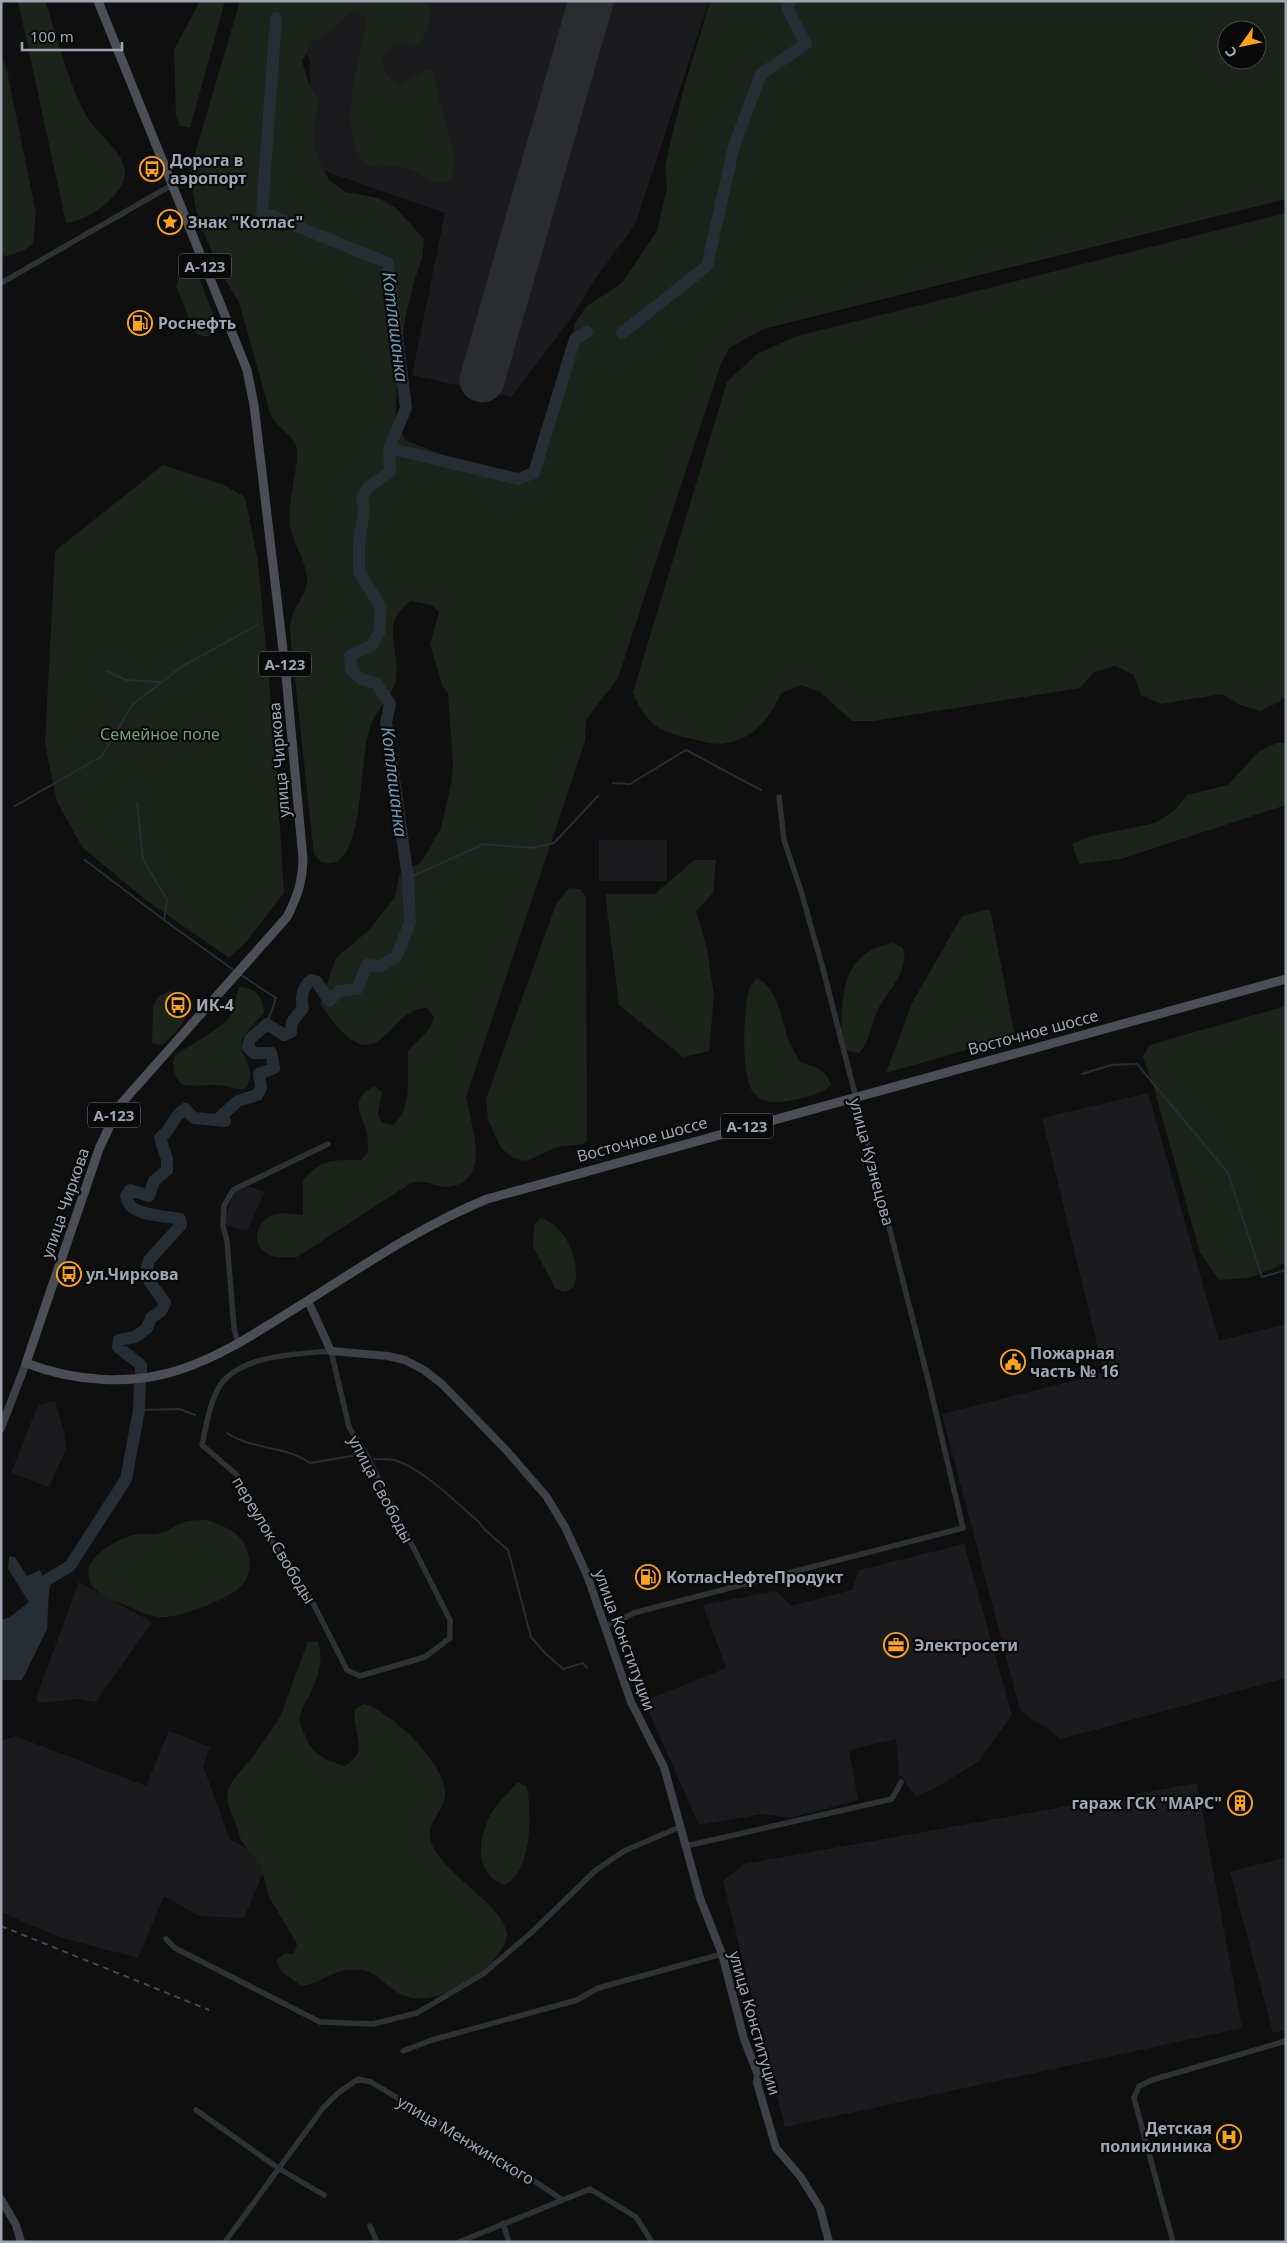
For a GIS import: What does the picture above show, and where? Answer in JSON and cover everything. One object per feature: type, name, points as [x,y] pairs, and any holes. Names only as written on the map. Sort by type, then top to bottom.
[{"type":"main road","name":"улица Чиркова","points":[[1,1428],[26,1363],[99,1148],[119,1106],[287,917],[301,887],[303,859],[286,675],[254,405],[247,370],[98,1]]},
{"type":"main road","name":"Восточное шоссе","points":[[238,1343],[428,1226],[487,1199],[1286,979]]},
{"type":"main road","points":[[308,1300],[330,1351]]},
{"type":"main road","name":"А-123","points":[[26,1363],[68,1376],[109,1379],[149,1377],[182,1369],[238,1343]]},
{"type":"main road","name":"улица Конституции","points":[[330,1351],[405,1360],[424,1370],[442,1384],[506,1451],[546,1496],[565,1527],[588,1576],[631,1702],[664,1767],[700,1898],[722,1954],[744,2039],[758,2075],[757,2083],[776,2148],[800,2176],[820,2208],[830,2242]]},
{"type":"main road","points":[[1,2199],[16,2225],[21,2242]]},
{"type":"street","points":[[1,283],[172,185]]},
{"type":"street","name":"улица Кузнецова","points":[[606,1626],[660,1606],[963,1528],[928,1379],[854,1097],[821,960],[784,840],[779,798]]},
{"type":"street","points":[[238,1343],[234,1328],[227,1241],[223,1226],[224,1206],[233,1190],[328,1144]]},
{"type":"street","name":"переулок Свободы","points":[[330,1351],[275,1356],[263,1359],[233,1374],[218,1389],[207,1419],[202,1445],[237,1476],[267,1534],[312,1602],[347,1670]]},
{"type":"street","name":"улица Свободы","points":[[330,1351],[348,1427],[367,1456],[450,1620],[450,1638],[426,1657],[360,1676],[347,1670]]},
{"type":"street","points":[[686,1846],[892,1799],[901,1782]]},
{"type":"street","points":[[166,1939],[175,1948],[320,2022],[373,2024],[417,2013],[483,1974],[532,1932],[596,1870],[624,1851],[680,1827]]},
{"type":"street","points":[[404,2052],[432,2040],[577,2000],[598,1988],[722,1954]]},
{"type":"street","points":[[1173,2242],[1134,2098],[1139,2086],[1152,2080],[1286,2041]]},
{"type":"street","name":"улица Менжинского","points":[[278,2168],[334,2096],[358,2079],[371,2082],[524,2174],[561,2199]]},
{"type":"street","points":[[196,2110],[278,2168],[324,2195]]},
{"type":"street","points":[[225,2242],[278,2168]]},
{"type":"street","points":[[459,2242],[561,2199],[590,2189],[636,2217],[652,2242]]},
{"type":"street","points":[[503,2223],[510,2242]]},
{"type":"street","points":[[370,2226],[377,2242]]},
{"type":"shaded area","points":[[268,1],[709,1],[635,225],[595,279],[570,320],[511,397],[412,375],[445,213],[310,166],[310,60],[285,20]]},
{"type":"shaded area","points":[[599,840],[667,840],[667,881],[599,881]]},
{"type":"shaded area","points":[[1148,1093],[1219,1341],[1286,1324],[1286,1678],[1061,1739],[1020,1710],[942,1414],[1104,1373],[1042,1118]]},
{"type":"shaded area","points":[[249,1186],[265,1192],[247,1230],[227,1226],[225,1221],[234,1192]]},
{"type":"shaded area","points":[[55,1401],[65,1435],[66,1449],[49,1487],[11,1473],[38,1405]]},
{"type":"shaded area","points":[[964,1544],[1012,1715],[979,1761],[944,1783],[916,1797],[899,1774],[896,1739],[849,1750],[858,1800],[790,1818],[763,1814],[699,1825],[644,1701],[726,1668],[703,1605],[776,1591],[791,1606],[852,1590],[859,1570]]},
{"type":"shaded area","points":[[9,1556],[15,1557],[27,1576],[40,1570],[49,1591],[47,1629],[22,1680],[1,1680],[1,1620],[10,1617],[29,1602],[8,1569]]},
{"type":"shaded area","points":[[79,1582],[152,1622],[96,1702],[79,1699],[39,1703],[36,1698]]},
{"type":"shaded area","points":[[169,1731],[210,1747],[203,1766],[230,1840],[269,1859],[244,1918],[199,1916],[164,1896],[138,1958],[59,1937],[1,1912],[1,1741],[15,1736],[146,1786]]},
{"type":"shaded area","points":[[1197,1783],[1242,2028],[785,2127],[723,1881],[744,1864]]},
{"type":"shaded area","points":[[1286,1857],[1286,2030],[1273,2033],[1230,1872]]},
{"type":"green space","points":[[18,1],[44,1],[46,3],[80,103],[90,122],[115,149],[125,171],[124,180],[119,189],[104,206],[75,221],[66,223]]},
{"type":"green space","points":[[200,1],[225,1],[190,128],[180,126],[176,116],[174,50]]},
{"type":"green space","points":[[240,1],[428,1],[429,14],[425,35],[417,45],[395,43],[385,53],[383,64],[387,75],[398,84],[427,69],[435,75],[438,96],[456,159],[451,180],[437,182],[403,167],[368,167],[358,154],[352,137],[352,99],[366,24],[363,15],[353,11],[329,32],[312,43],[302,61],[308,81],[318,100],[313,142],[319,161],[329,180],[346,192],[378,198],[396,208],[424,239],[422,259],[415,278],[405,319],[397,382],[395,424],[407,441],[481,469],[523,476],[539,463],[561,386],[575,323],[587,306],[622,283],[657,231],[667,188],[665,165],[682,95],[710,1],[1286,1],[1286,199],[763,329],[729,348],[720,366],[618,678],[586,720],[585,741],[466,1097],[476,1148],[472,1172],[465,1181],[448,1187],[423,1182],[411,1183],[297,1257],[277,1257],[261,1249],[257,1237],[260,1225],[269,1216],[276,1214],[303,1215],[303,1181],[316,1168],[329,1162],[361,1160],[368,1152],[367,1132],[358,1105],[362,1095],[367,1091],[374,1086],[382,1092],[378,1113],[382,1123],[393,1125],[399,1118],[404,1110],[408,1091],[408,1051],[430,1028],[434,1017],[427,1008],[416,1010],[406,1015],[380,1040],[371,1044],[360,1044],[340,1030],[320,1004],[336,958],[369,930],[395,897],[399,876],[406,868],[417,865],[424,858],[441,828],[451,784],[453,763],[448,694],[442,685],[430,644],[439,612],[431,605],[411,601],[401,610],[393,628],[396,667],[395,684],[374,719],[367,738],[353,836],[347,851],[337,862],[321,862],[314,854],[290,632],[290,623],[304,594],[307,583],[304,564],[294,539],[289,517],[297,462],[296,446],[270,413],[239,302],[222,275],[204,233],[196,210],[190,178],[191,167]]},
{"type":"green space","points":[[1,59],[6,66],[36,213],[33,244],[24,250],[5,257],[1,251]]},
{"type":"green space","points":[[1286,213],[1286,696],[1279,702],[1260,711],[1240,705],[1222,694],[1161,704],[1141,695],[1134,675],[1115,666],[1094,672],[1080,688],[873,721],[852,721],[820,692],[801,685],[781,693],[765,720],[750,734],[741,739],[720,744],[671,733],[649,720],[633,692],[727,382],[757,354],[797,336]]},
{"type":"green space","points":[[191,273],[199,277],[217,325],[216,329],[208,336],[201,336],[194,331],[176,286],[179,278]]},
{"type":"green space","name":"Семейное поле","points":[[163,465],[222,484],[245,497],[258,562],[275,747],[284,893],[246,942],[229,958],[146,900],[83,848],[57,802],[45,744],[55,551]]},
{"type":"green space","points":[[1277,743],[1286,743],[1286,805],[1121,859],[1079,864],[1072,844],[1092,836],[1155,823],[1174,811],[1187,795],[1228,785],[1258,752]]},
{"type":"green space","points":[[694,860],[716,860],[713,893],[696,911],[707,948],[714,997],[709,1051],[683,1057],[619,1005],[605,894],[655,894]]},
{"type":"green space","points":[[569,888],[580,889],[586,897],[587,1140],[584,1144],[557,1147],[526,1161],[514,1158],[501,1148],[488,1120],[486,1099],[556,904]]},
{"type":"green space","points":[[990,909],[1015,1036],[886,1073],[912,1003],[962,916]]},
{"type":"green space","points":[[893,943],[903,948],[903,966],[900,974],[880,1006],[863,1048],[859,1053],[849,1051],[841,1043],[842,1010],[847,980],[852,968],[862,957],[875,949]]},
{"type":"green space","points":[[757,978],[764,983],[775,997],[789,1041],[800,1062],[819,1069],[829,1080],[831,1085],[822,1091],[804,1098],[777,1102],[763,1100],[754,1093],[746,1073],[744,1025],[750,987]]},
{"type":"green space","points":[[239,987],[250,989],[258,994],[264,1013],[245,1034],[241,1043],[250,1073],[245,1089],[220,1085],[192,1086],[181,1084],[174,1070],[175,1055],[213,1031],[230,1017]]},
{"type":"green space","points":[[169,991],[180,996],[186,1002],[188,1009],[186,1017],[162,1045],[152,1043],[153,1005],[159,996]]},
{"type":"green space","points":[[1286,1006],[1286,1263],[1249,1278],[1219,1280],[1200,1253],[1154,1088],[1143,1057],[1149,1045]]},
{"type":"green space","points":[[541,1218],[550,1222],[565,1237],[574,1256],[576,1277],[574,1287],[565,1292],[555,1288],[533,1246],[534,1225]]},
{"type":"green space","points":[[208,1520],[235,1533],[245,1546],[250,1561],[247,1577],[243,1584],[222,1599],[183,1613],[158,1617],[137,1611],[104,1596],[96,1590],[90,1581],[88,1572],[91,1563],[97,1555],[115,1542],[134,1535],[161,1533],[188,1521]]},
{"type":"green space","points":[[308,1642],[318,1642],[320,1662],[313,1688],[301,1711],[300,1723],[313,1749],[326,1759],[344,1766],[352,1760],[357,1754],[359,1747],[355,1709],[364,1704],[375,1708],[388,1717],[416,1741],[438,1771],[444,1784],[445,1796],[430,1831],[432,1845],[449,1868],[496,1912],[507,1933],[503,1947],[486,1968],[456,1989],[444,1994],[419,1999],[408,1997],[397,1992],[372,1973],[352,1969],[344,1970],[317,1982],[301,1986],[281,1971],[276,1961],[284,1954],[294,1954],[297,1944],[269,1897],[261,1867],[241,1840],[227,1800],[228,1790],[233,1780],[255,1754],[280,1717]]},
{"type":"green space","points":[[518,1782],[527,1787],[529,1798],[528,1841],[521,1868],[514,1878],[505,1885],[488,1874],[481,1856],[481,1846],[490,1816],[499,1802]]},
{"type":"waterway","name":"Котлашанка","points":[[622,333],[707,266],[734,146],[761,74],[806,44],[787,8],[790,1]]},
{"type":"waterway","name":"Котлашанка","points":[[141,1372],[141,1365],[118,1347],[119,1340],[135,1337],[147,1328],[151,1318],[161,1311],[165,1303],[145,1275],[149,1260],[181,1225],[180,1219],[147,1214],[133,1208],[128,1203],[126,1196],[130,1190],[149,1196],[154,1181],[167,1170],[167,1159],[160,1138],[180,1112],[185,1109],[194,1118],[225,1121],[221,1116],[238,1101],[257,1095],[261,1088],[259,1074],[274,1068],[271,1053],[254,1053],[248,1047],[250,1039],[267,1024],[284,1035],[291,1032],[292,1022],[303,1008],[304,989],[311,980],[317,982],[329,1001],[339,991],[357,989],[367,965],[380,966],[396,957],[410,923],[408,878],[386,723],[390,704],[376,683],[361,679],[351,670],[350,656],[372,645],[379,633],[381,607],[359,572],[359,543],[364,510],[362,498],[368,487],[390,472],[389,448],[406,408],[388,263],[262,212],[276,18]]},
{"type":"waterway","name":"Котлашанка","points":[[389,448],[518,479],[534,473],[575,339],[587,332]]},
{"type":"waterway","points":[[15,806],[102,756],[132,705],[181,667],[257,625]]},
{"type":"waterway","points":[[106,671],[126,680],[161,682]]},
{"type":"waterway","points":[[613,783],[630,784],[686,750],[761,790]]},
{"type":"waterway","points":[[408,878],[484,844],[531,848],[554,843],[598,796]]},
{"type":"waterway","points":[[137,803],[143,859],[167,900],[164,920]]},
{"type":"waterway","points":[[85,860],[235,971]]},
{"type":"waterway","points":[[241,975],[276,998],[267,1024]]},
{"type":"waterway","points":[[1082,1074],[1111,1065],[1137,1064],[1228,1173],[1262,1277],[1286,1270]]},
{"type":"waterway","name":"Котлашанка","points":[[42,1597],[45,1581],[70,1566],[126,1479],[139,1410],[140,1384]]},
{"type":"waterway","points":[[139,1410],[179,1409],[195,1415]]},
{"type":"waterway","points":[[227,1433],[247,1442],[290,1453],[310,1463],[352,1456]]},
{"type":"waterway","points":[[374,1459],[394,1460],[405,1464],[428,1478],[508,1550],[531,1637],[563,1669],[583,1663],[587,1668]]},
{"type":"runway","points":[[482,380],[591,1]]},
{"type":"railway","points":[[1,1926],[209,2010]]},
{"type":"place","name":"Дорога в аэропорт","points":[[152,169]]},
{"type":"place","name":"Знак \"Котлас\"","points":[[170,222]]},
{"type":"place","name":"Роснефть","points":[[140,323]]},
{"type":"place","name":"ИК-4","points":[[178,1005]]},
{"type":"place","name":"ул.Чиркова","points":[[69,1274]]},
{"type":"place","name":"Пожарная часть № 16","points":[[1013,1362]]},
{"type":"place","name":"КотласНефтеПродукт","points":[[648,1577]]},
{"type":"place","name":"Электросети","points":[[896,1645]]},
{"type":"place","name":"гараж ГСК \"МАРС\"","points":[[1240,1803]]},
{"type":"place","name":"Детская поликлиника","points":[[1229,2137]]}]
